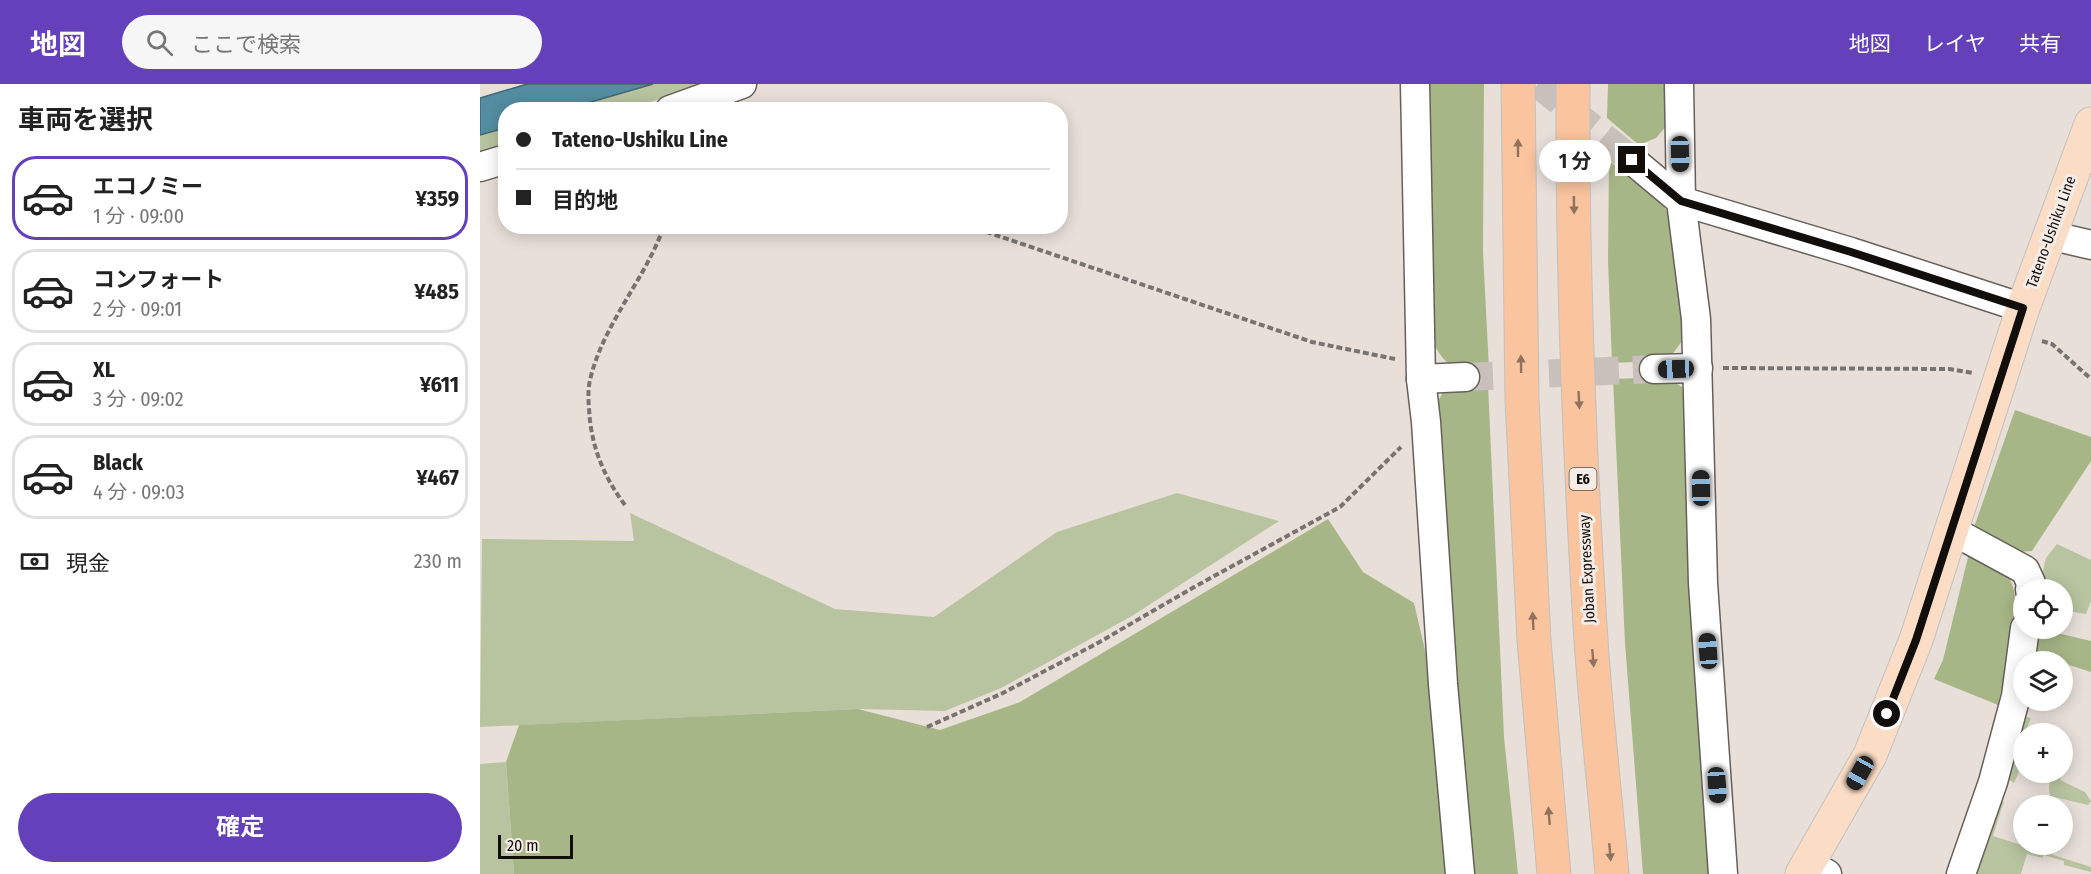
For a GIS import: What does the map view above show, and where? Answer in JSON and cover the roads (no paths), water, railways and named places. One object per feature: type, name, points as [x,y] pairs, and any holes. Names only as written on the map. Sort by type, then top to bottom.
[{"type":"highway","points":[[1518,84],[1522,400],[1534,640],[1554,874]]},
{"type":"highway","name":"Joban Expressway","points":[[1573,84],[1579,393],[1589,603],[1612,874]]},
{"type":"main road","name":"Tateno-Ushiku Line","points":[[1812,871],[1870,755],[1916,640],[2019,320],[2091,124]]},
{"type":"street","points":[[692,102],[742,84]]},
{"type":"street","points":[[1415,84],[1421,372],[1443,684],[1460,874]]},
{"type":"street","points":[[1679,84],[1681,201],[1696,319],[1703,584],[1723,874]]},
{"type":"street","points":[[1632,160],[1681,201],[1851,252],[2019,320]]},
{"type":"street","points":[[480,167],[498,161]]},
{"type":"street","points":[[2049,235],[2091,245]]},
{"type":"street","points":[[1654,369],[1698,368]]},
{"type":"street","points":[[1421,372],[1465,377]]},
{"type":"street","points":[[1949,534],[1966,538],[2025,570],[2029,579]]},
{"type":"street","points":[[1961,874],[1993,782],[2016,696],[2024,639]]},
{"type":"water","points":[[527,84],[653,84],[591,102],[498,102],[498,130],[480,135],[480,98]]},
{"type":"tunnel","points":[[1538,84],[1632,160]]},
{"type":"tunnel","points":[[1465,377],[1654,369]]}]
